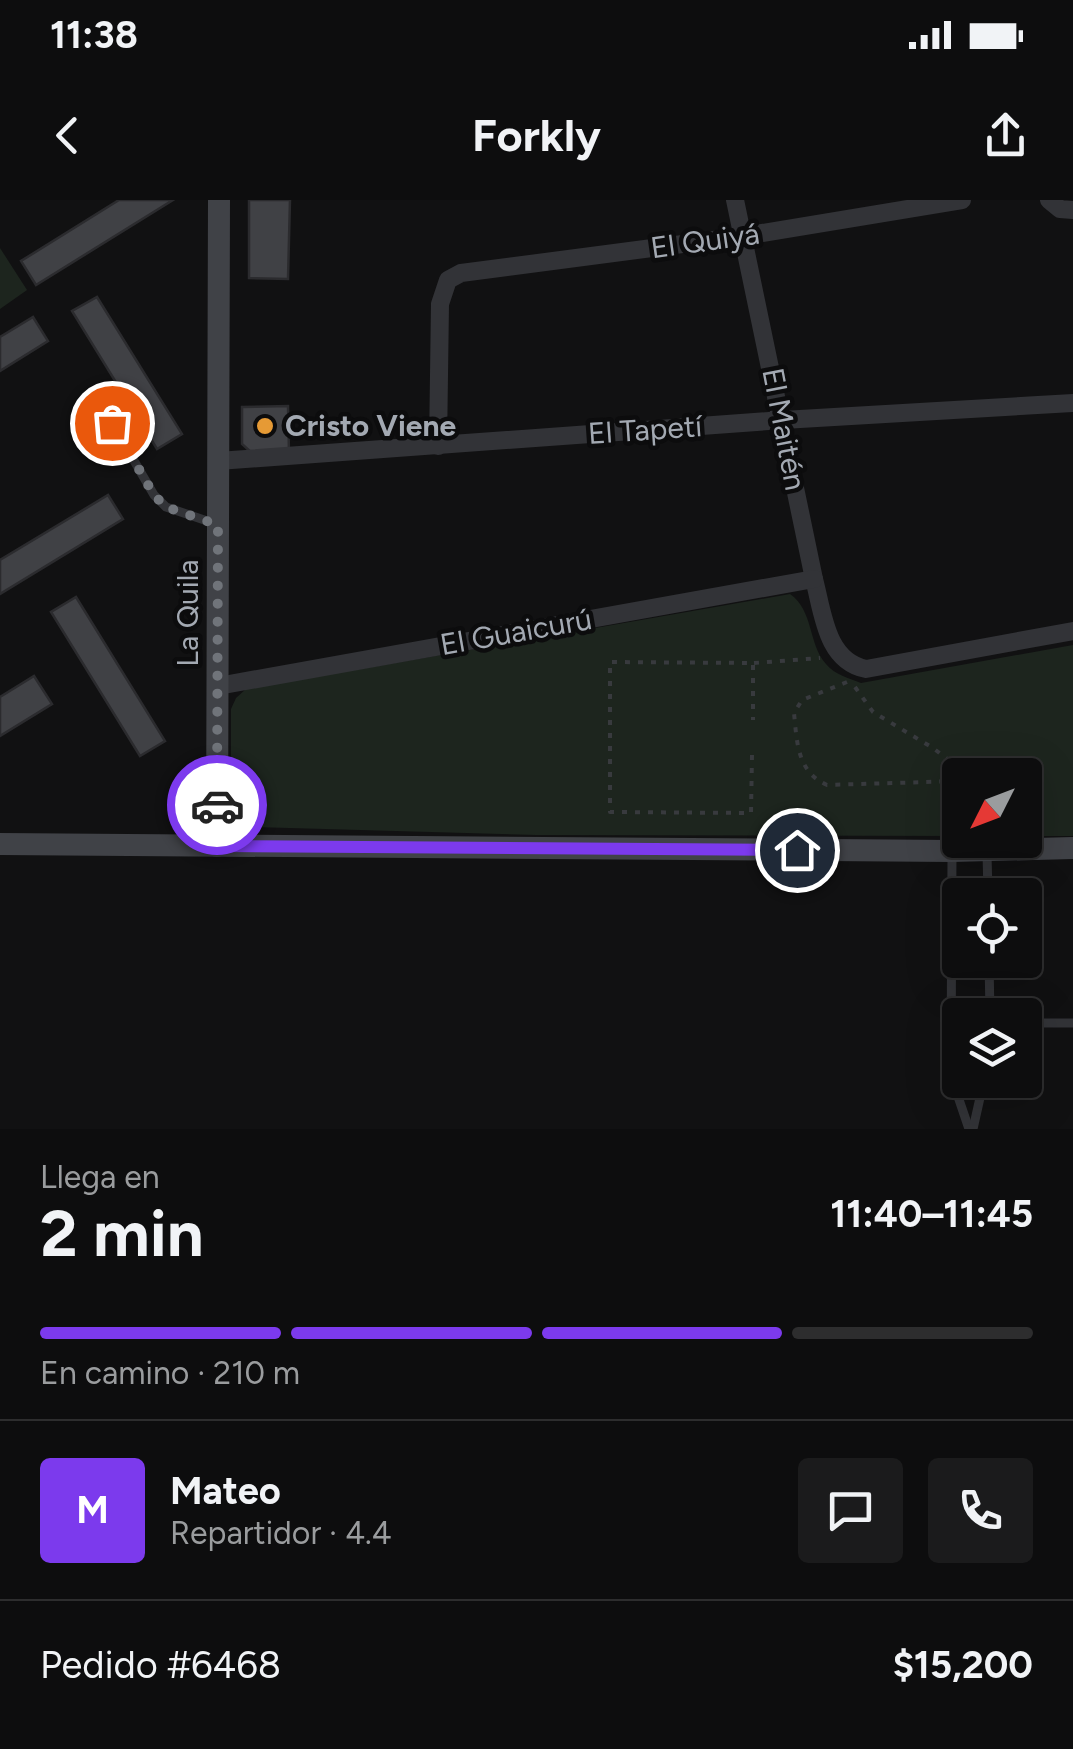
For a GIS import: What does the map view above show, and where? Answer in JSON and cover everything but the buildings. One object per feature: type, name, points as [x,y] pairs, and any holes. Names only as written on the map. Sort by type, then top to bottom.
[{"type":"main road","name":"La Quila","points":[[217,846],[219,200]]},
{"type":"main road","points":[[0,844],[942,851]]},
{"type":"main road","points":[[1042,849],[1073,848]]},
{"type":"street","name":"El Maitén","points":[[735,200],[814,579],[830,640],[840,656]]},
{"type":"street","name":"El Quiyá","points":[[438,446],[440,304],[448,280],[461,273],[744,236],[962,200]]},
{"type":"street","points":[[1049,200],[1060,208],[1073,210]]},
{"type":"street","name":"El Tapetí","points":[[218,461],[1073,403]]},
{"type":"street","name":"El Guaicurú","points":[[218,686],[814,579]]},
{"type":"street","points":[[840,656],[866,669],[1073,632]]},
{"type":"lane","points":[[112,423],[154,495],[166,507],[218,525]]},
{"type":"lane","points":[[952,858],[951,1076],[971,1129]]},
{"type":"lane","points":[[1042,1022],[1073,1023]]},
{"type":"lane","points":[[971,1129],[979,1098]]},
{"type":"path","points":[[752,755],[751,813],[610,812],[610,662],[753,663],[840,656]]},
{"type":"path","points":[[753,663],[753,720]]},
{"type":"path","points":[[942,782],[827,785],[820,782],[807,771],[798,752],[796,706],[845,682],[852,683],[873,712],[946,758]]},
{"type":"shaded area","points":[[0,248],[27,290],[0,309]]},
{"type":"shaded area","points":[[790,594],[803,609],[826,664],[838,674],[861,683],[1073,645],[1073,836],[1042,836],[1042,758],[942,758],[942,836],[536,835],[252,827],[231,811],[231,709],[246,689]]},
{"type":"way so far","points":[[112,423],[154,495],[166,507],[218,525],[217,805]]},
{"type":"place","name":"Cristo Viene","points":[[265,426]]},
{"type":"route","points":[[217,805],[217,846],[797,850]]}]
